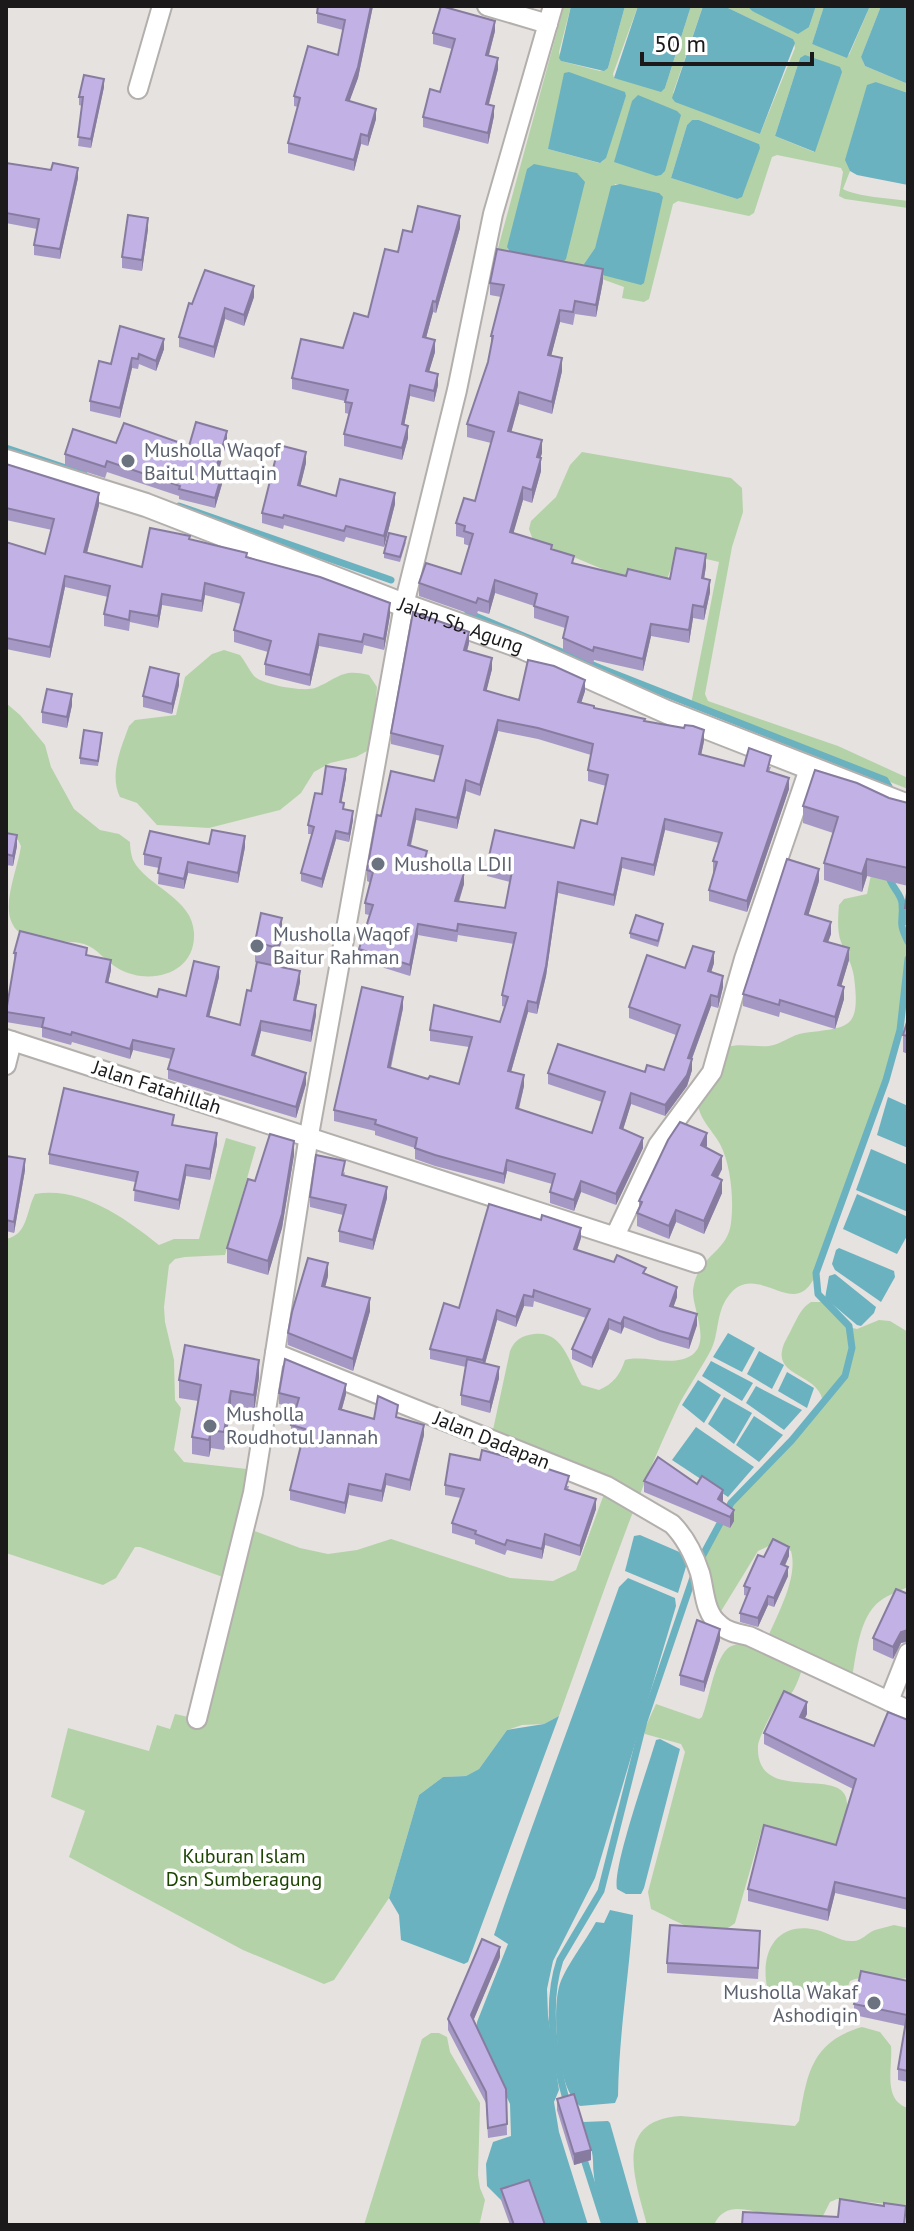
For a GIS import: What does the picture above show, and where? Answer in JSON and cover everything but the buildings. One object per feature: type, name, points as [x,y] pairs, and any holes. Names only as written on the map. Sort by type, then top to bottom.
[{"type":"street","points":[[138,89],[162,6]]},
{"type":"street","points":[[197,1719],[253,1493],[309,1135],[404,605],[457,390],[493,214],[550,15],[487,6]]},
{"type":"street","name":"Jalan Sb. Agung","points":[[6,461],[146,505],[519,646],[667,712],[908,806]]},
{"type":"street","points":[[615,1236],[658,1145],[712,1072],[744,959],[810,766]]},
{"type":"street","points":[[6,1065],[9,1040]]},
{"type":"street","name":"Jalan Fatahillah","points":[[9,1040],[696,1263]]},
{"type":"street","name":"Jalan Dadapan","points":[[275,1353],[607,1486],[672,1524],[691,1552],[701,1576],[709,1611],[723,1628],[749,1636],[908,1710]]},
{"type":"street","points":[[889,1701],[908,1653]]},
{"type":"green space","points":[[564,6],[571,6],[559,52],[561,61],[600,71],[608,68],[625,6],[638,6],[614,78],[665,88],[691,6],[703,6],[673,93],[760,134],[795,48],[793,39],[724,6],[747,6],[752,11],[809,27],[816,6],[824,6],[812,44],[849,55],[870,6],[881,6],[861,57],[865,66],[908,84],[908,93],[876,82],[843,189],[865,196],[908,201],[908,208],[845,199],[839,196],[841,168],[777,155],[772,157],[754,213],[749,216],[678,201],[673,204],[649,299],[644,302],[622,298],[624,287],[602,279],[495,259]],"holes":[[[800,58],[814,152],[775,136]],[[626,96],[603,161],[599,163],[548,149]],[[692,120],[699,120],[759,144],[737,199],[671,178],[687,125]],[[615,184],[659,193],[584,264],[595,248]]]},
{"type":"green space","points":[[582,452],[731,478],[742,488],[743,512],[732,547],[705,694],[708,701],[838,746],[908,778],[908,789],[691,704],[719,562],[694,556],[673,563],[666,582],[661,585],[607,571],[533,540],[529,529],[531,521],[556,497],[570,465]]},
{"type":"green space","points":[[224,650],[240,655],[254,676],[284,687],[310,689],[346,674],[369,675],[377,687],[373,737],[367,751],[330,763],[314,772],[301,793],[280,810],[209,828],[157,825],[137,803],[120,797],[117,789],[117,762],[129,726],[135,720],[176,715],[185,677],[212,654]]},
{"type":"green space","points":[[6,703],[45,745],[51,767],[74,809],[100,830],[119,834],[130,842],[132,858],[140,869],[186,911],[192,921],[193,947],[179,967],[157,976],[131,974],[114,966],[84,944],[34,939],[17,931],[9,915],[9,906],[21,846],[18,840],[6,835]]},
{"type":"green space","name":"Kuburan Islam Dsn Sumberagung","points":[[872,870],[888,879],[902,903],[900,927],[908,942],[906,987],[900,1030],[886,1080],[820,1264],[810,1285],[797,1294],[746,1284],[736,1288],[727,1298],[711,1350],[679,1405],[643,1487],[559,1716],[544,1724],[522,1725],[507,1730],[479,1769],[466,1776],[443,1777],[419,1795],[389,1898],[334,1980],[324,1984],[243,1950],[69,1857],[85,1811],[51,1797],[68,1728],[149,1751],[157,1725],[170,1729],[175,1714],[197,1719],[231,1580],[140,1547],[135,1547],[116,1578],[103,1585],[6,1553],[6,1239],[19,1233],[35,1194],[69,1195],[102,1206],[159,1245],[174,1239],[199,1239],[226,1138],[256,1147],[225,1255],[185,1257],[175,1259],[169,1265],[165,1322],[174,1360],[175,1400],[181,1408],[174,1450],[184,1462],[247,1469],[256,1475],[244,1527],[300,1548],[328,1554],[357,1550],[391,1539],[510,1578],[553,1581],[576,1570],[607,1486],[491,1439],[510,1351],[517,1341],[526,1336],[544,1334],[552,1337],[564,1350],[582,1385],[599,1390],[615,1378],[625,1360],[684,1359],[697,1349],[700,1333],[693,1290],[700,1269],[724,1242],[731,1223],[732,1204],[727,1162],[699,1109],[700,1089],[726,1047],[769,1046],[799,1034],[841,1027],[853,1017],[856,995],[854,977],[839,934],[839,905],[844,899],[867,894]]},
{"type":"green space","points":[[811,1302],[823,1302],[849,1327],[857,1329],[879,1320],[890,1321],[908,1332],[908,1587],[880,1601],[867,1617],[859,1639],[851,1683],[805,1662],[793,1691],[777,1705],[759,1742],[761,1765],[771,1775],[785,1781],[834,1786],[844,1793],[847,1810],[835,1846],[768,1830],[761,1832],[735,1923],[715,1932],[704,1931],[651,1909],[648,1892],[685,1752],[681,1744],[645,1734],[644,1730],[656,1704],[699,1719],[702,1717],[722,1655],[735,1645],[765,1644],[785,1598],[792,1574],[791,1551],[773,1544],[758,1551],[715,1621],[701,1558],[726,1511],[741,1491],[823,1403],[815,1387],[782,1360],[786,1339],[800,1313]]},
{"type":"green space","points":[[894,1925],[908,1928],[908,1978],[857,1979],[850,1981],[845,1994],[767,1987],[766,1961],[769,1950],[782,1934],[803,1928],[853,1941]]},
{"type":"green space","points":[[862,2027],[880,2032],[891,2046],[892,2090],[900,2104],[908,2108],[908,2206],[837,2199],[830,2202],[822,2218],[783,2218],[735,2209],[720,2216],[714,2225],[647,2225],[634,2171],[637,2140],[645,2128],[659,2120],[681,2116],[795,2126],[799,2121],[814,2062],[832,2041]]},
{"type":"green space","points":[[431,2033],[447,2037],[450,2052],[480,2103],[478,2175],[485,2200],[480,2222],[478,2225],[364,2225],[422,2039]]},
{"type":"water","points":[[571,6],[625,6],[608,68],[604,71],[559,58]]},
{"type":"water","points":[[638,6],[691,6],[665,88],[661,92],[614,78]]},
{"type":"water","points":[[703,6],[724,6],[793,39],[795,43],[760,134],[675,102],[672,98]]},
{"type":"water","points":[[747,6],[816,6],[809,27],[798,34]]},
{"type":"water","points":[[824,6],[870,6],[847,58],[812,44]]},
{"type":"water","points":[[881,6],[908,6],[908,84],[865,66],[861,57]]},
{"type":"water","points":[[805,55],[840,67],[842,72],[815,152],[775,136],[800,58]]},
{"type":"water","points":[[569,72],[625,92],[606,158],[600,163],[548,149],[564,73]]},
{"type":"water","points":[[876,82],[908,93],[908,185],[857,175],[850,171],[845,160],[867,85]]},
{"type":"water","points":[[638,95],[681,115],[665,171],[661,175],[614,162],[632,101]]},
{"type":"water","points":[[692,120],[759,144],[742,197],[737,199],[671,178],[687,125]]},
{"type":"water","points":[[534,164],[577,173],[585,182],[566,259],[562,263],[511,253],[507,247],[527,169]]},
{"type":"water","points":[[620,184],[659,193],[663,197],[644,283],[641,285],[587,271],[584,264],[595,248],[611,186]]},
{"type":"water","points":[[888,1097],[908,1106],[908,1148],[877,1135]]},
{"type":"water","points":[[871,1149],[908,1165],[908,1212],[856,1190]]},
{"type":"water","points":[[857,1194],[908,1217],[908,1234],[897,1254],[843,1229]]},
{"type":"water","points":[[839,1248],[894,1271],[895,1277],[881,1302],[835,1270],[832,1264]]},
{"type":"water","points":[[835,1274],[876,1307],[861,1326],[825,1298],[829,1276]]},
{"type":"water","points":[[728,1333],[755,1348],[742,1372],[713,1357]]},
{"type":"water","points":[[759,1351],[784,1365],[772,1389],[747,1374]]},
{"type":"water","points":[[711,1361],[753,1383],[742,1401],[702,1376]]},
{"type":"water","points":[[787,1372],[814,1388],[807,1408],[778,1391]]},
{"type":"water","points":[[698,1380],[721,1395],[704,1423],[682,1405]]},
{"type":"water","points":[[756,1386],[802,1410],[784,1430],[746,1403]]},
{"type":"water","points":[[724,1397],[752,1413],[734,1444],[708,1424]]},
{"type":"water","points":[[754,1416],[783,1435],[759,1462],[736,1445]]},
{"type":"water","points":[[696,1427],[754,1467],[728,1497],[672,1460]]},
{"type":"water","points":[[640,1535],[684,1554],[688,1560],[678,1593],[625,1571],[634,1536]]},
{"type":"water","points":[[628,1578],[675,1598],[676,1606],[595,1878],[553,1961],[547,1989],[559,2090],[554,2102],[559,2132],[588,2225],[541,2225],[501,2200],[487,2186],[486,2164],[493,2142],[511,2136],[510,2104],[476,2032],[477,2022],[508,1944],[494,1935],[619,1587]]},
{"type":"water","points":[[559,1716],[468,1962],[464,1964],[401,1940],[399,1915],[389,1898],[419,1795],[443,1777],[466,1776],[479,1769],[507,1730],[544,1724]]},
{"type":"water","points":[[656,1740],[680,1749],[644,1888],[641,1894],[626,1894],[617,1889],[620,1861]]},
{"type":"water","points":[[610,1910],[633,1915],[618,2096],[615,2103],[580,2106],[572,2097],[561,2068],[557,1999],[561,1980],[570,1963],[596,1922],[604,1923]]},
{"type":"water","points":[[608,2121],[639,2225],[608,2225],[599,2201],[592,2152],[583,2122]]},
{"type":"waterway","points":[[6,448],[84,474]]},
{"type":"waterway","points":[[179,506],[391,580]]},
{"type":"waterway","points":[[468,613],[885,780],[894,795]]},
{"type":"waterway","points":[[888,874],[901,899],[902,925],[908,942]]},
{"type":"waterway","points":[[567,2103],[553,2032],[555,1977],[560,1960],[601,1891],[644,1721],[697,1566],[731,1503],[792,1440],[845,1376],[852,1348],[849,1326],[818,1294],[816,1273],[886,1080],[900,1030],[908,959]]},
{"type":"waterway","points":[[582,2153],[605,2225]]},
{"type":"place","name":"Musholla Waqof Baitul Muttaqin","points":[[128,461]]},
{"type":"place","name":"Musholla LDII","points":[[378,864]]},
{"type":"place","name":"Musholla Waqof Baitur Rahman","points":[[257,946]]},
{"type":"place","name":"Musholla Roudhotul Jannah","points":[[210,1426]]},
{"type":"place","name":"Musholla Wakaf Ashodiqin","points":[[874,2003]]}]
